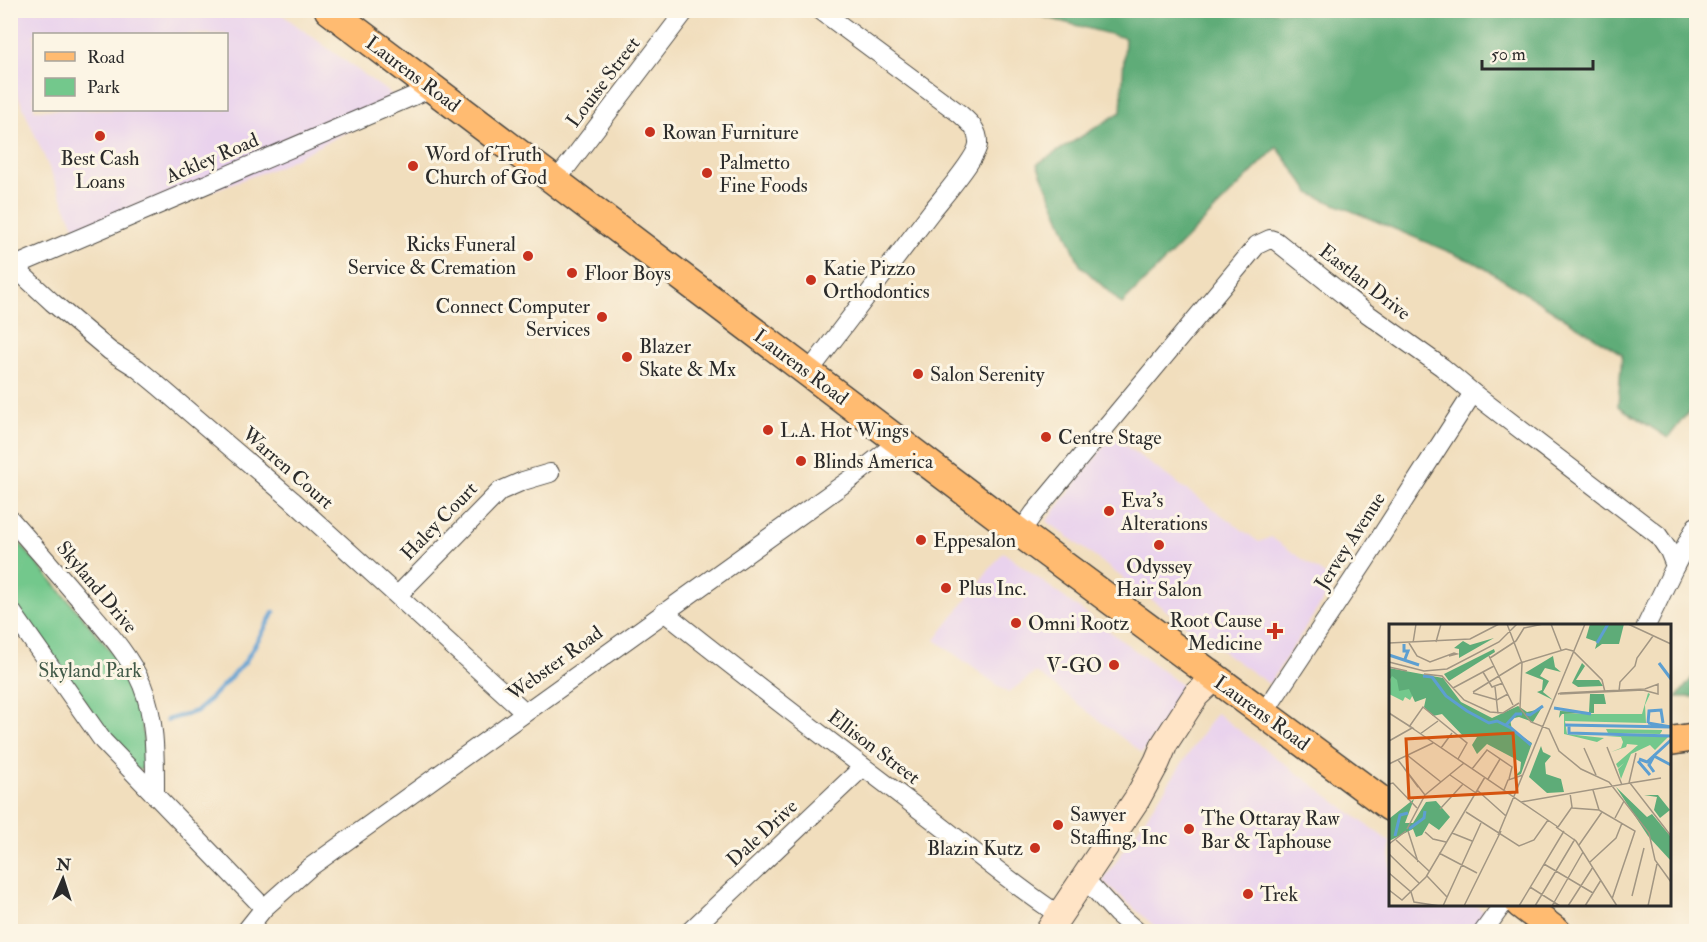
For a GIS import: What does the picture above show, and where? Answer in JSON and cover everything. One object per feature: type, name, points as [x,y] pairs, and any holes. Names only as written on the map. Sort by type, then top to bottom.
[{"type":"main road","name":"Laurens Road","points":[[329,10],[1020,533],[1389,806]]},
{"type":"main road","points":[[1671,741],[1696,737]]},
{"type":"main road","points":[[1523,906],[1557,932]]},
{"type":"street","name":"Louise Street","points":[[556,181],[686,10]]},
{"type":"street","points":[[808,373],[973,157],[978,145],[977,134],[973,126],[960,114],[820,10]]},
{"type":"street","name":"Ackley Road","points":[[12,267],[432,88]]},
{"type":"street","name":"Eastlan Drive","points":[[1020,533],[1034,513],[1250,254],[1264,240],[1270,239],[1276,241],[1365,312],[1442,367],[1658,535],[1669,551],[1675,566]]},
{"type":"street","name":"Warren Court","points":[[12,267],[110,351],[137,368],[213,432],[398,595],[525,712]]},
{"type":"street","name":"Jervey Avenue","points":[[1264,713],[1473,393]]},
{"type":"street","name":"Webster Road","points":[[245,932],[264,908],[309,868],[852,478],[899,441]]},
{"type":"street","name":"Haley Court","points":[[398,595],[500,491],[550,473]]},
{"type":"street","name":"Skyland Drive","points":[[10,519],[110,634],[142,685],[152,723],[155,795]]},
{"type":"street","points":[[1647,624],[1696,526]]},
{"type":"street","points":[[10,609],[103,741],[264,908]]},
{"type":"street","name":"Ellison Street","points":[[664,612],[741,674],[963,842],[1027,894],[1053,923]]},
{"type":"street","points":[[1053,923],[1137,799],[1165,743],[1196,695],[1214,678]]},
{"type":"street","name":"Dale Drive","points":[[689,932],[863,767]]},
{"type":"street","points":[[1084,878],[1117,914],[1138,932]]},
{"type":"street","points":[[1483,932],[1502,906]]},
{"type":"shaded area","points":[[10,11],[277,11],[403,103],[278,167],[79,238],[11,79]]},
{"type":"shaded area","points":[[1112,436],[1259,542],[1271,537],[1335,582],[1269,684],[1191,629],[1047,521]]},
{"type":"shaded area","points":[[1003,552],[1187,689],[1142,753],[1036,672],[1008,693],[935,640]]},
{"type":"shaded area","points":[[1216,713],[1389,841],[1389,906],[1476,906],[1512,931],[1160,931],[1103,881]]},
{"type":"green space","points":[[925,11],[1021,11],[929,17]]},
{"type":"green space","points":[[1021,11],[1696,11],[1696,413],[1690,410],[1668,438],[1618,406],[1622,354],[1478,264],[1311,194],[1277,147],[1122,304],[1080,265],[1037,164],[1121,112],[1125,38]]},
{"type":"green space","name":"Skyland Park","points":[[11,533],[97,634],[125,673],[134,694],[142,724],[146,765],[142,769],[135,770],[11,602]]},
{"type":"green space","points":[[1696,673],[1696,697],[1677,697]]},
{"type":"waterway","points":[[167,720],[197,711],[207,702],[245,662],[274,612]]},
{"type":"place","name":"Rowan Furniture","points":[[650,132]]},
{"type":"place","name":"Best Cash Loans","points":[[100,136]]},
{"type":"place","name":"Word of Truth Church of God","points":[[413,166]]},
{"type":"place","name":"Palmetto Fine Foods","points":[[707,173]]},
{"type":"place","name":"Ricks Funeral Service & Cremation","points":[[528,256]]},
{"type":"place","name":"Floor Boys","points":[[572,273]]},
{"type":"place","name":"Katie Pizzo Orthodontics","points":[[811,280]]},
{"type":"place","name":"Connect Computer Services","points":[[602,317]]},
{"type":"place","name":"Blazer Skate & Mx","points":[[627,357]]},
{"type":"place","name":"Salon Serenity","points":[[918,374]]},
{"type":"place","name":"L.A. Hot Wings","points":[[768,430]]},
{"type":"place","name":"Centre Stage","points":[[1046,437]]},
{"type":"place","name":"Blinds America","points":[[801,461]]},
{"type":"place","name":"Eva's Alterations","points":[[1109,511]]},
{"type":"place","name":"Eppesalon","points":[[921,540]]},
{"type":"place","name":"Odyssey Hair Salon","points":[[1159,545]]},
{"type":"place","name":"Plus Inc.","points":[[946,588]]},
{"type":"place","name":"Omni Rootz","points":[[1016,623]]},
{"type":"place","name":"Root Cause Medicine","points":[[1275,631]]},
{"type":"place","name":"V-GO","points":[[1114,665]]},
{"type":"place","name":"Sawyer Staffing, Inc","points":[[1058,825]]},
{"type":"place","name":"The Ottaray Raw Bar & Taphouse","points":[[1189,829]]},
{"type":"place","name":"Blazin Kutz","points":[[1035,848]]},
{"type":"place","name":"Trek","points":[[1248,894]]}]
